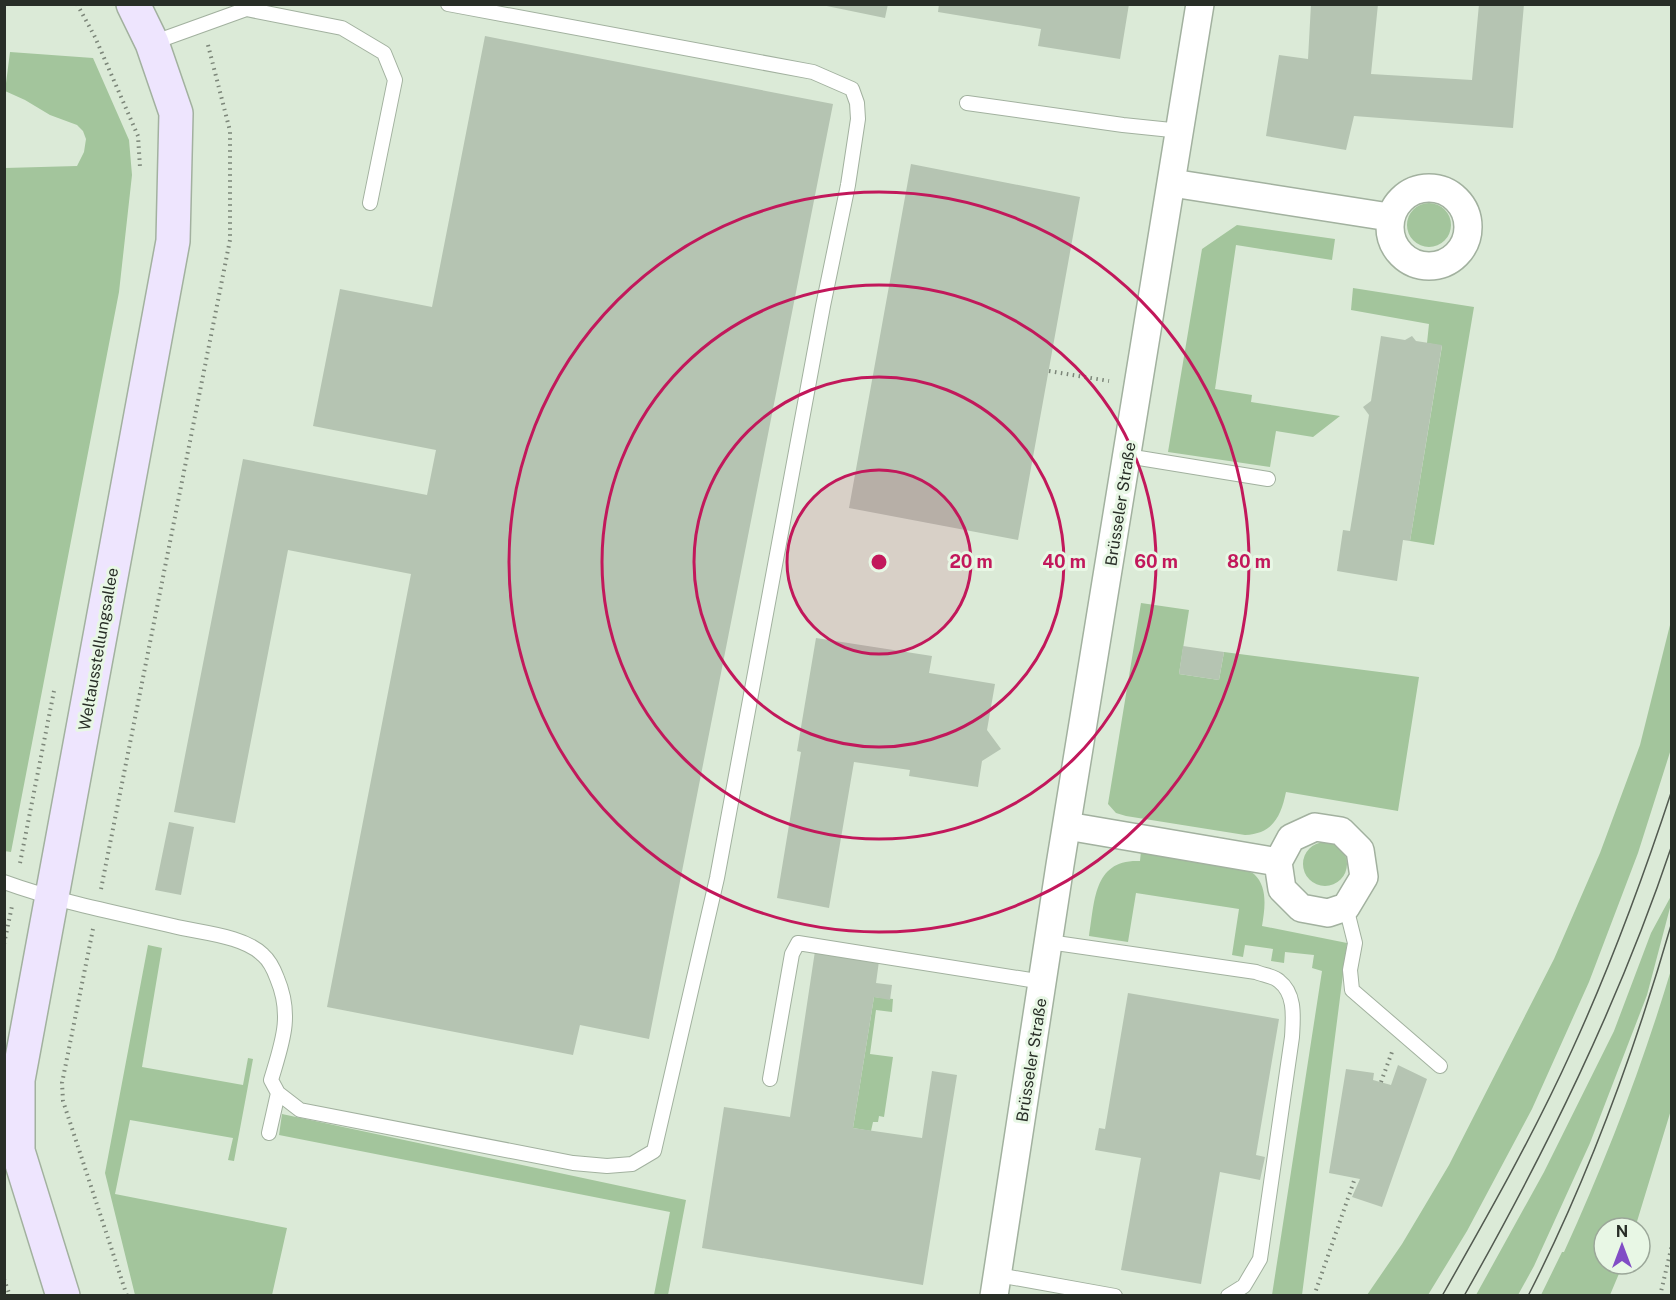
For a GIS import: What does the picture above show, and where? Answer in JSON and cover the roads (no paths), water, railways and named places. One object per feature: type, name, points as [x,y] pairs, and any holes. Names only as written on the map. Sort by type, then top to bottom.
[{"type":"main road","name":"Weltausstellungsallee","points":[[63,1296],[11,1152],[18,1080],[173,240],[176,113],[153,43],[133,4]]},
{"type":"street","name":"Brüsseler Straße","points":[[996,1285],[1042,982],[1200,4]]},
{"type":"street","points":[[1172,183],[1389,217]]},
{"type":"street","points":[[1067,826],[1278,862]]},
{"type":"street","points":[[1315,827],[1341,831],[1360,850],[1364,877],[1346,907],[1328,912],[1301,908],[1282,889],[1278,862],[1291,838],[1315,827]]},
{"type":"lane","points":[[153,43],[260,4]]},
{"type":"lane","points":[[10,884],[52,897],[243,942],[264,956],[274,970],[286,1010],[284,1034],[271,1080],[278,1093],[300,1110],[573,1163],[606,1166],[632,1164],[654,1151],[717,878],[854,149],[858,103],[852,89],[813,72],[448,4]]},
{"type":"lane","points":[[247,7],[342,28],[384,53],[395,80],[370,203]]},
{"type":"lane","points":[[967,103],[1181,131]]},
{"type":"lane","points":[[1127,456],[1268,479]]},
{"type":"lane","points":[[1346,907],[1355,943],[1350,970],[1353,990],[1440,1066]]},
{"type":"lane","points":[[1049,942],[1256,972],[1279,980],[1290,995],[1293,1012],[1292,1036],[1260,1259],[1244,1286],[1228,1296]]},
{"type":"lane","points":[[770,1079],[792,954],[798,943],[1042,982]]},
{"type":"lane","points":[[269,1133],[278,1093]]},
{"type":"lane","points":[[996,1285],[1115,1296]]},
{"type":"tram line","points":[[1442,1296],[1526,1143],[1572,1050],[1626,921],[1672,790]]},
{"type":"tram line","points":[[1464,1296],[1524,1187],[1605,1019],[1629,962],[1672,845]]},
{"type":"tram line","points":[[1528,1296],[1591,1159],[1626,1065],[1672,922]]}]
